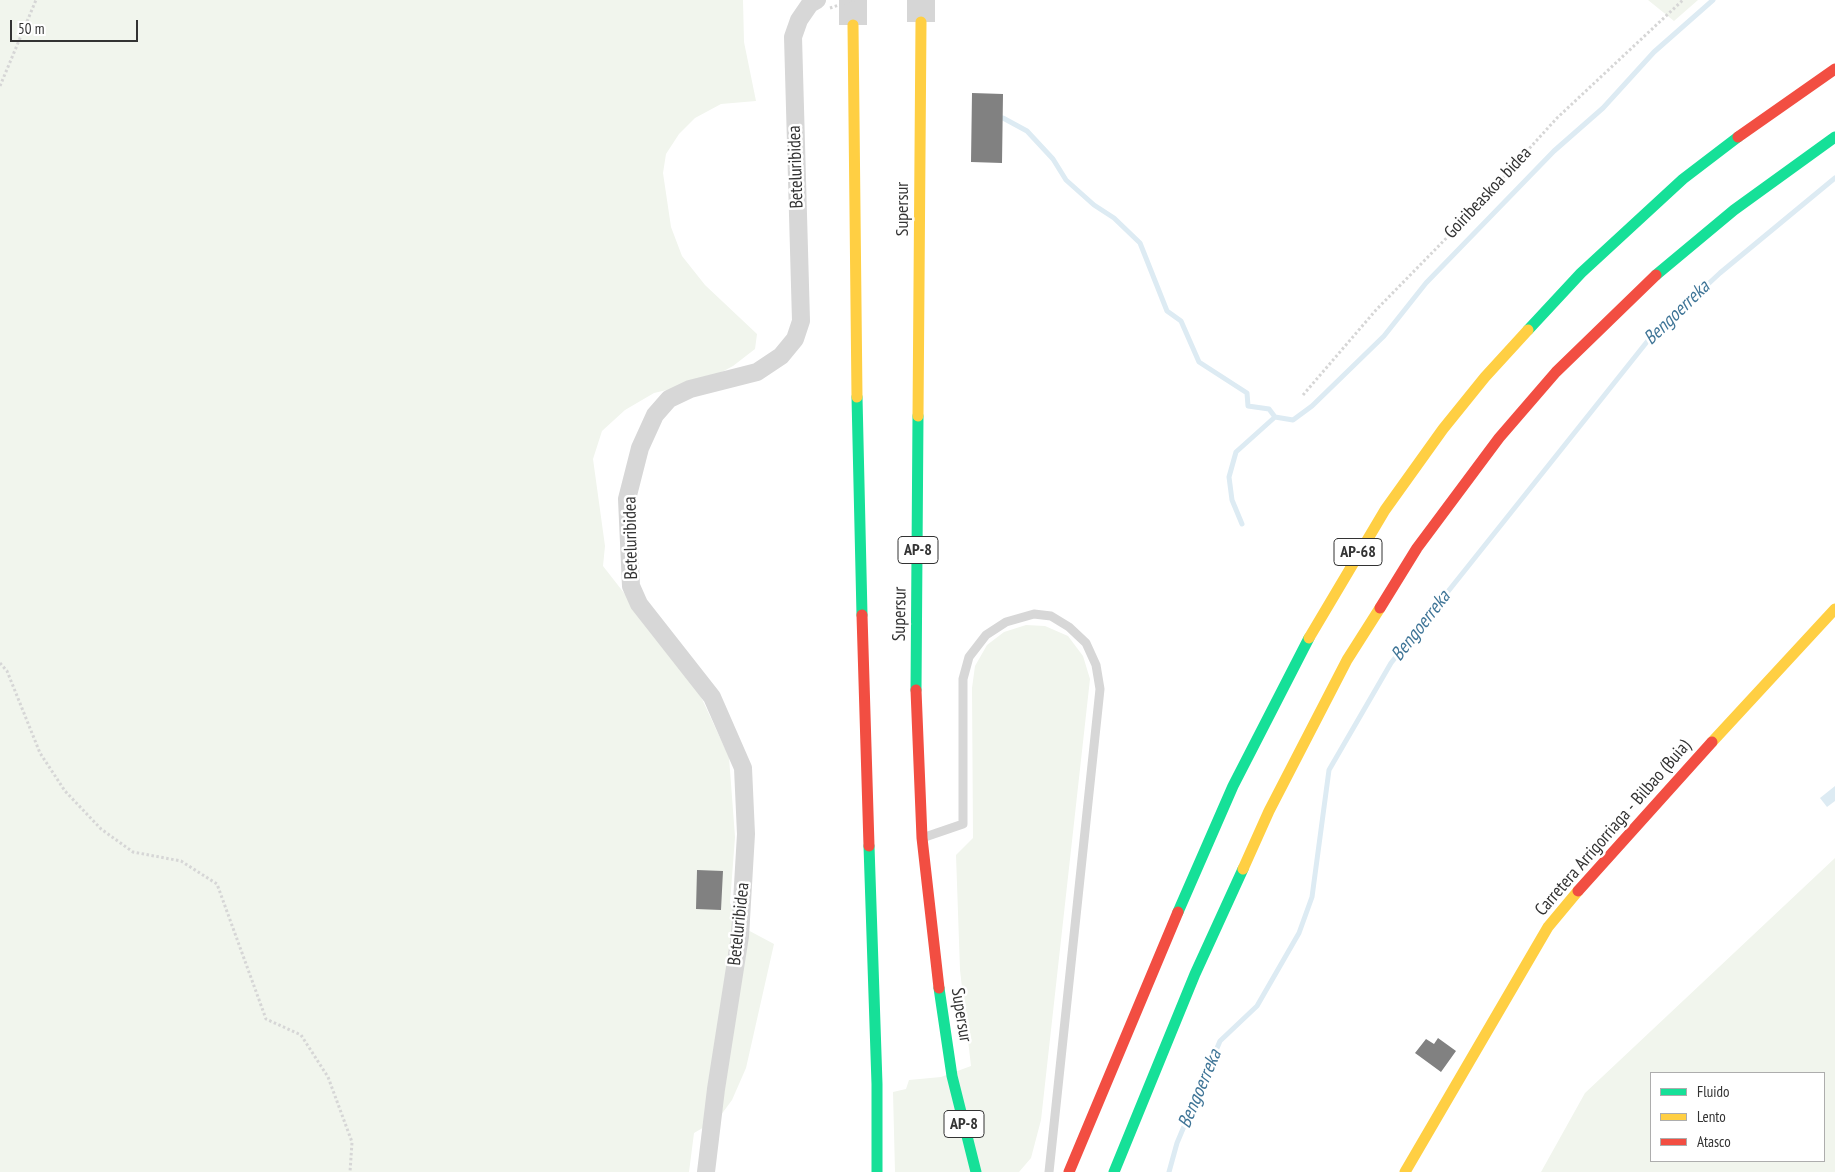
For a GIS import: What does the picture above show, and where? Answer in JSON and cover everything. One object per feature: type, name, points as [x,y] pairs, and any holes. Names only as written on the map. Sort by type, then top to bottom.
[{"type":"main road","name":"Supersur","points":[[921,22],[916,683],[922,838],[933,951],[952,1076],[976,1172]]},
{"type":"main road","points":[[853,25],[856,338],[863,689],[877,1084],[877,1172]]},
{"type":"main road","name":"AP-68","points":[[1069,1172],[1136,1008],[1233,786],[1310,637],[1357,554],[1390,503],[1485,377],[1581,273],[1683,179],[1787,101],[1835,69]]},
{"type":"main road","name":"AP-68","points":[[1114,1172],[1195,974],[1269,811],[1347,660],[1417,548],[1499,438],[1556,372],[1598,330],[1671,261],[1734,210],[1835,137]]},
{"type":"main road","name":"Carretera Arrigorriaga - Bilbao (Buia)","points":[[1405,1172],[1548,927],[1580,888],[1722,730],[1835,609]]},
{"type":"street","name":"Beteluribidea","points":[[706,1172],[716,1089],[740,936],[746,834],[743,768],[712,697],[639,604],[631,586],[627,499],[640,448],[655,415],[669,399],[690,389],[757,372],[781,356],[795,339],[801,321],[793,37],[799,20],[810,4],[820,7]]},
{"type":"lane","points":[[922,838],[963,824],[963,679],[969,657],[986,635],[1006,622],[1034,614],[1051,616],[1069,627],[1086,643],[1096,665],[1100,689],[1049,1172]]},
{"type":"path","points":[[0,86],[36,0]]},
{"type":"path","points":[[820,7],[854,0]]},
{"type":"path","name":"Goiribeaskoa bidea","points":[[1303,395],[1376,310],[1468,216],[1557,118],[1684,0]]},
{"type":"path","points":[[0,663],[7,671],[40,753],[65,791],[101,829],[133,852],[181,861],[217,884],[266,1019],[301,1035],[328,1077],[352,1142],[350,1172]]},
{"type":"shaded area","points":[[0,0],[743,0],[744,42],[756,101],[721,104],[695,118],[679,134],[666,154],[663,173],[671,227],[682,256],[705,285],[757,334],[755,349],[733,366],[705,381],[654,393],[625,410],[602,431],[593,459],[605,546],[603,566],[695,684],[729,757],[735,837],[730,903],[744,928],[774,944],[746,1068],[732,1100],[718,1119],[694,1133],[689,1172],[0,1172]]},
{"type":"shaded area","points":[[1648,0],[1698,0],[1674,21]]},
{"type":"shaded area","points":[[1026,625],[1045,626],[1068,636],[1083,656],[1090,679],[1041,1120],[1031,1158],[1019,1172],[895,1172],[893,1092],[906,1089],[909,1080],[941,1077],[971,1066],[960,970],[956,855],[973,838],[972,688],[975,666],[987,645],[1004,632]]},
{"type":"shaded area","points":[[1835,786],[1835,801],[1827,807],[1820,798]]},
{"type":"shaded area","points":[[1835,858],[1835,1172],[1541,1172],[1585,1093]]},
{"type":"building","points":[[972,93],[1003,94],[1002,163],[971,162]]},
{"type":"building","points":[[697,870],[723,871],[721,910],[696,909]]},
{"type":"building","points":[[1438,1038],[1456,1051],[1441,1072],[1415,1053],[1426,1039],[1434,1044]]},
{"type":"waterway","points":[[1242,524],[1232,500],[1229,477],[1236,452],[1275,417],[1293,420],[1312,406],[1384,336],[1426,283],[1554,151],[1603,108],[1654,52],[1713,0]]},
{"type":"waterway","points":[[1003,118],[1027,131],[1053,159],[1066,180],[1094,205],[1114,218],[1140,243],[1167,311],[1181,321],[1199,362],[1247,393],[1248,406],[1269,409],[1275,417]]},
{"type":"waterway","name":"Bengoerreka","points":[[1169,1172],[1177,1143],[1220,1041],[1257,1006],[1299,933],[1312,897],[1329,770],[1391,663],[1650,338],[1720,273],[1835,178]]},
{"type":"tunnel","points":[[853,0],[853,25]]},
{"type":"tunnel","points":[[921,0],[921,22]]},
{"type":"traffic: fast","points":[[1528,330],[1581,273],[1683,179],[1738,137]]},
{"type":"traffic: fast","points":[[1656,275],[1734,210],[1835,137]]},
{"type":"traffic: fast","points":[[857,397],[862,615]]},
{"type":"traffic: fast","points":[[916,690],[918,416]]},
{"type":"traffic: fast","points":[[1178,912],[1233,786],[1309,638]]},
{"type":"traffic: fast","points":[[869,846],[877,1084],[877,1172]]},
{"type":"traffic: fast","points":[[1114,1172],[1195,974],[1243,869]]},
{"type":"traffic: fast","points":[[939,988],[952,1076],[976,1172]]},
{"type":"traffic: slow","points":[[918,416],[921,22]]},
{"type":"traffic: slow","points":[[853,25],[857,397]]},
{"type":"traffic: slow","points":[[1309,638],[1385,510],[1443,429],[1485,377],[1528,330]]},
{"type":"traffic: slow","points":[[1243,869],[1269,811],[1347,660],[1380,608]]},
{"type":"traffic: slow","points":[[1712,742],[1835,609]]},
{"type":"traffic: slow","points":[[1405,1172],[1548,927],[1578,891]]},
{"type":"traffic: jam","points":[[1738,137],[1835,69]]},
{"type":"traffic: jam","points":[[1380,608],[1417,548],[1499,438],[1556,372],[1656,275]]},
{"type":"traffic: jam","points":[[862,615],[869,846]]},
{"type":"traffic: jam","points":[[916,690],[922,838],[939,988]]},
{"type":"traffic: jam","points":[[1578,891],[1712,742]]},
{"type":"traffic: jam","points":[[1069,1172],[1178,912]]}]
